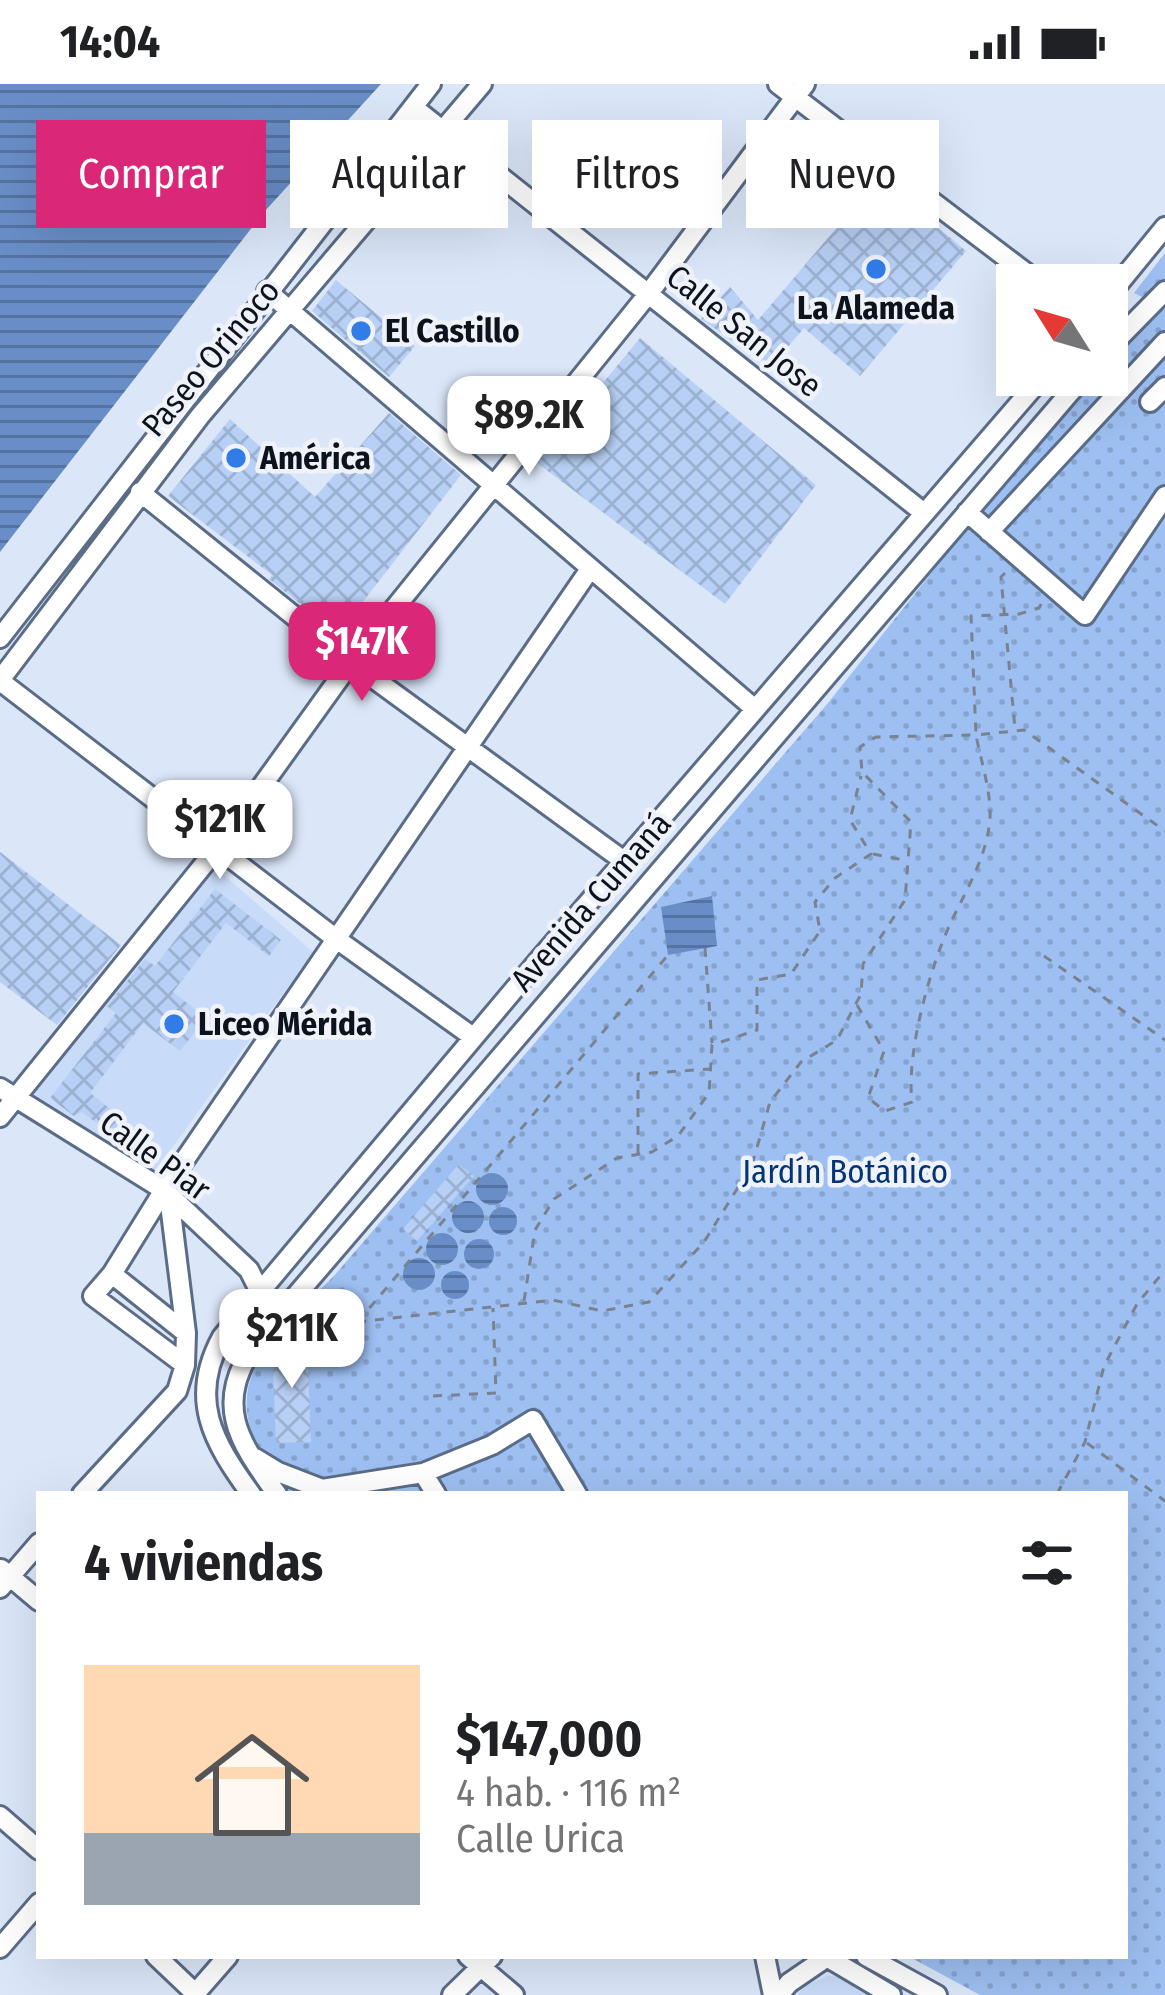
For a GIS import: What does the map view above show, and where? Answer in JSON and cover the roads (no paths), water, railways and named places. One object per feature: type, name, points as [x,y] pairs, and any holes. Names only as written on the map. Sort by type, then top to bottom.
[{"type":"street","name":"Paseo Orinoco","points":[[0,638],[431,84]]},
{"type":"street","name":"Paseo Orinoco","points":[[452,120],[482,84]]},
{"type":"street","points":[[778,84],[800,91],[1016,264]]},
{"type":"street","points":[[0,1117],[7,1092],[218,847],[351,662],[649,293],[800,91]]},
{"type":"street","name":"Calle San Jose","points":[[413,107],[431,120]]},
{"type":"street","name":"Calle San Jose","points":[[508,180],[924,513]]},
{"type":"street","points":[[1128,272],[1165,227]]},
{"type":"street","name":"Paseo Orinoco","points":[[0,681],[140,492],[359,228]]},
{"type":"street","points":[[266,291],[755,710]]},
{"type":"street","points":[[1128,329],[1165,291]]},
{"type":"street","points":[[989,532],[1165,342]]},
{"type":"street","points":[[1150,403],[1165,387]]},
{"type":"street","name":"Avenida Cumaná","points":[[249,1491],[212,1429],[205,1398],[214,1352],[259,1290],[473,1037],[1025,396]]},
{"type":"street","name":"Avenida Cumaná","points":[[275,1491],[235,1427],[232,1398],[238,1370],[256,1341],[1067,396]]},
{"type":"street","points":[[140,492],[351,662],[624,861]]},
{"type":"street","points":[[967,512],[1085,615],[1165,496]]},
{"type":"street","points":[[185,1365],[93,1296],[590,569]]},
{"type":"street","points":[[0,681],[335,938],[473,1037]]},
{"type":"street","name":"Calle Piar","points":[[7,1092],[167,1193],[249,1270],[259,1290]]},
{"type":"street","points":[[85,1491],[177,1390],[185,1365],[167,1193]]},
{"type":"street","points":[[112,1274],[185,1333]]},
{"type":"street","points":[[250,1455],[322,1489],[423,1473],[492,1445],[533,1420],[576,1491]]},
{"type":"street","points":[[423,1473],[434,1491]]},
{"type":"street","points":[[36,1546],[3,1578],[36,1598]]},
{"type":"street","points":[[0,1816],[36,1847]]},
{"type":"street","points":[[0,1948],[36,1906]]},
{"type":"street","points":[[159,1959],[195,1994],[225,1959]]},
{"type":"street","points":[[766,1959],[776,1995],[823,1959]]},
{"type":"street","points":[[829,1959],[892,1995]]},
{"type":"street","points":[[872,1959],[938,1995]]},
{"type":"street","points":[[452,1995],[480,1960],[514,1995]]},
{"type":"place","name":"La Alameda","points":[[876,269]]},
{"type":"place","name":"El Castillo","points":[[361,331]]},
{"type":"place","name":"América","points":[[236,458]]},
{"type":"place","name":"Liceo Mérida","points":[[174,1024]]},
{"type":"park label","name":"Jardín Botánico","points":[[845,1172]]}]
